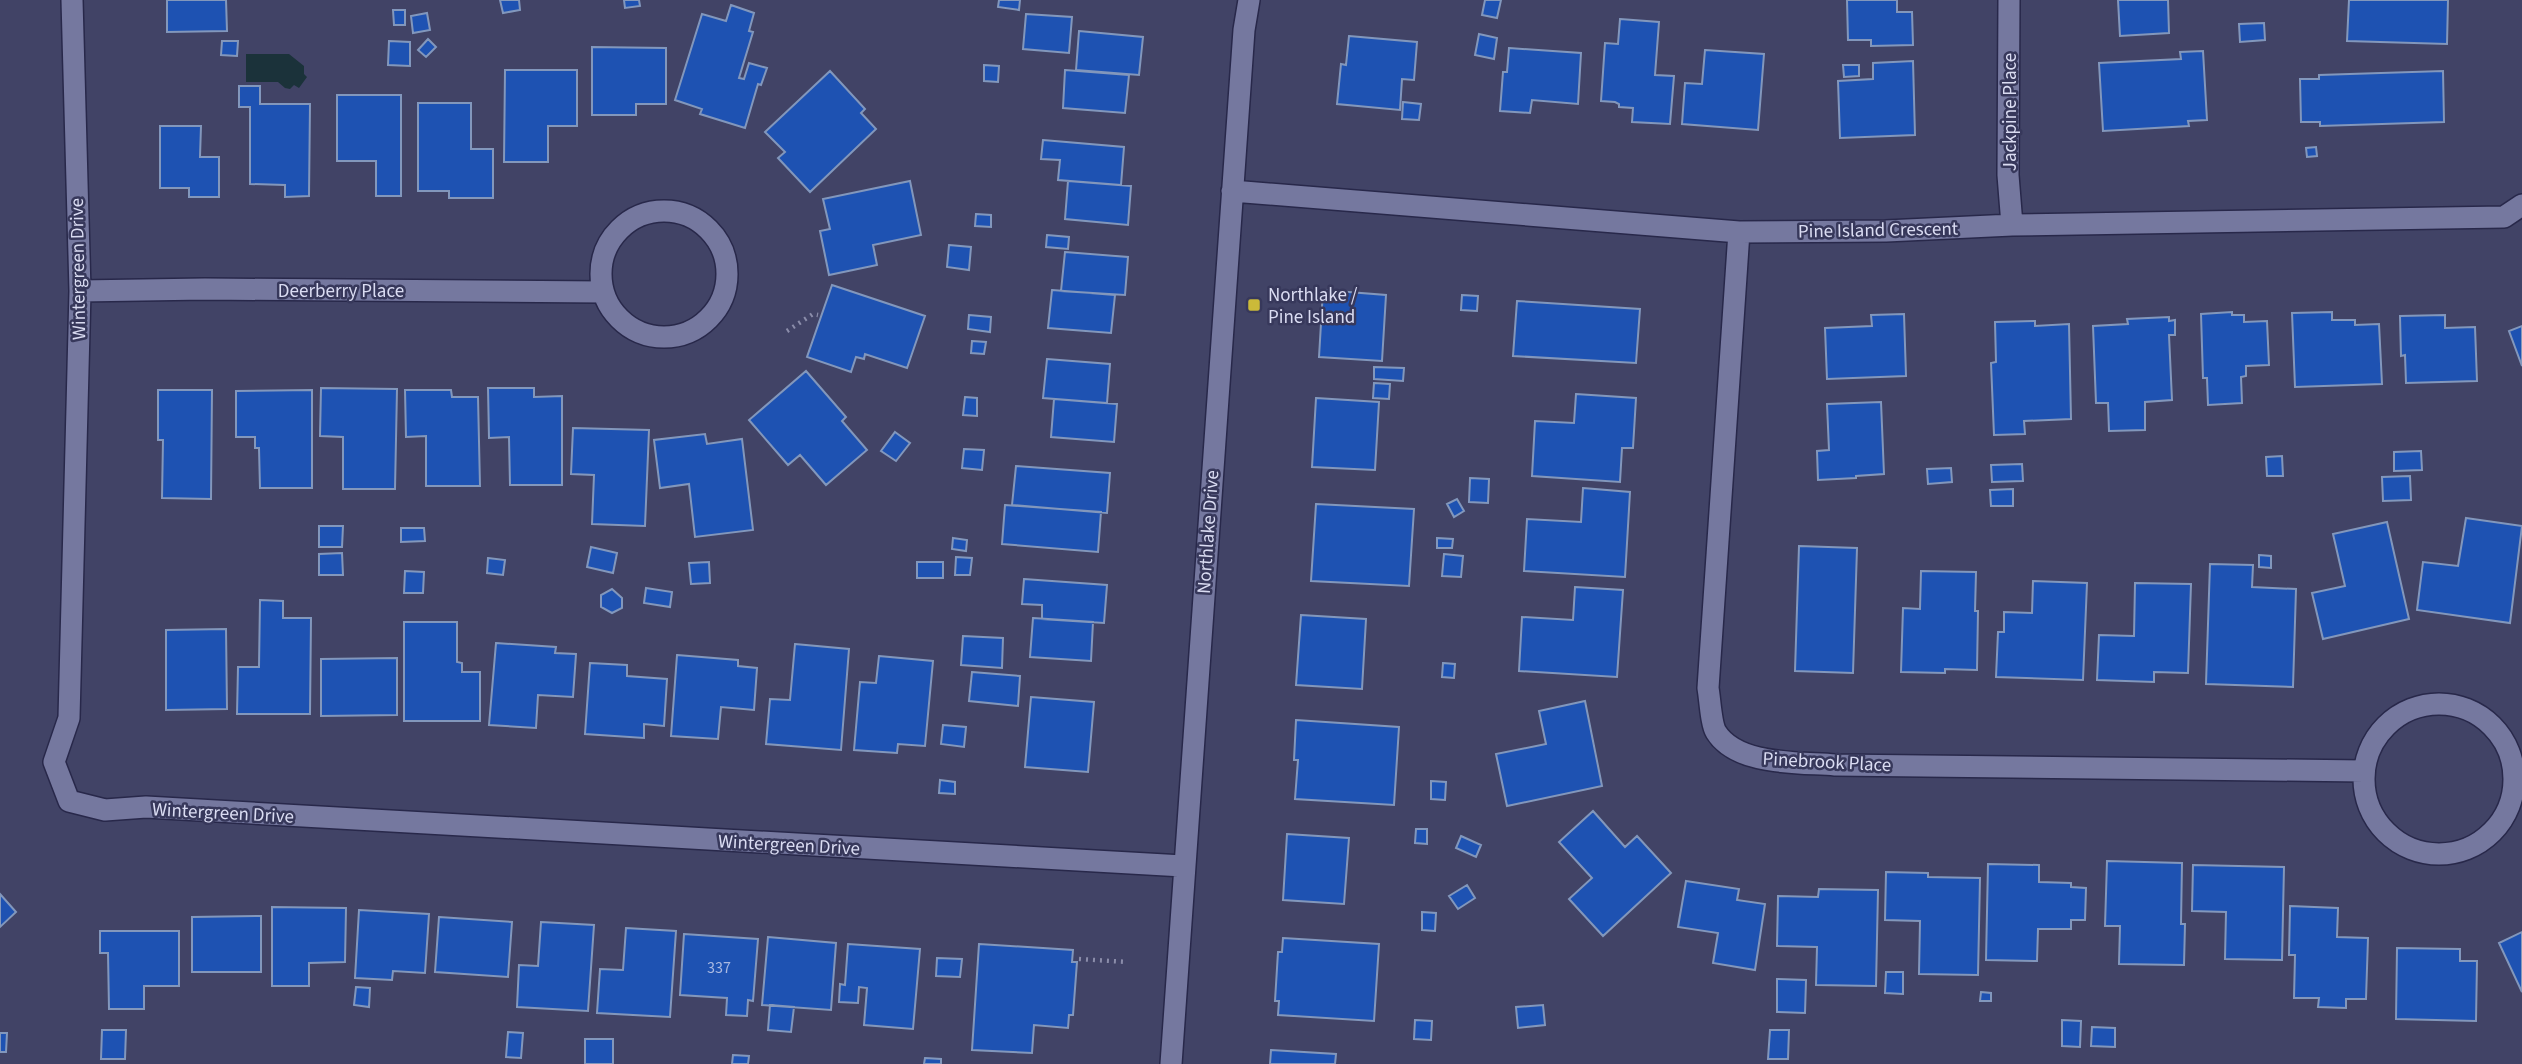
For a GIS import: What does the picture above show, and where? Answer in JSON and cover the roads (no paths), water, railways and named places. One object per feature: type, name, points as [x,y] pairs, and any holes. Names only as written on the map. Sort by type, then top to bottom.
[{"type":"street","name":"Wintergreen Drive","points":[[72,0],[80,291],[69,718],[54,762],[69,801],[105,810],[146,807],[1183,866]]},
{"type":"street","name":"Northlake Drive","points":[[1171,1064],[1232,191],[1244,30],[1250,0]]},
{"type":"street","name":"Jackpine Place","points":[[2009,0],[2008,162],[2012,225]]},
{"type":"street","name":"Pine Island Crescent","points":[[1232,191],[1740,232],[2504,217],[2522,205]]},
{"type":"street","points":[[652,212],[679,212],[690,216],[708,228],[721,246],[725,257],[727,279],[719,305],[709,319],[691,332],[662,337],[640,333],[629,327],[613,311],[603,292],[601,276],[604,255],[615,235],[631,220],[652,212]]},
{"type":"street","name":"Pinebrook Place","points":[[1740,232],[1708,688],[1715,732],[1737,752],[1762,759],[1835,765],[2364,771]]},
{"type":"street","name":"Deerberry Place","points":[[80,291],[603,292]]},
{"type":"street","points":[[2439,703],[2465,708],[2486,720],[2503,740],[2513,764],[2517,792],[2498,826],[2468,849],[2442,854],[2417,851],[2394,840],[2376,821],[2366,797],[2364,771],[2373,741],[2390,720],[2413,708],[2439,703]]},
{"type":"water","points":[[246,54],[289,54],[304,66],[304,74],[307,77],[299,88],[294,85],[290,89],[278,82],[246,82]]},
{"type":"place","name":"Northlake / Pine Island","points":[[1254,305]]}]
